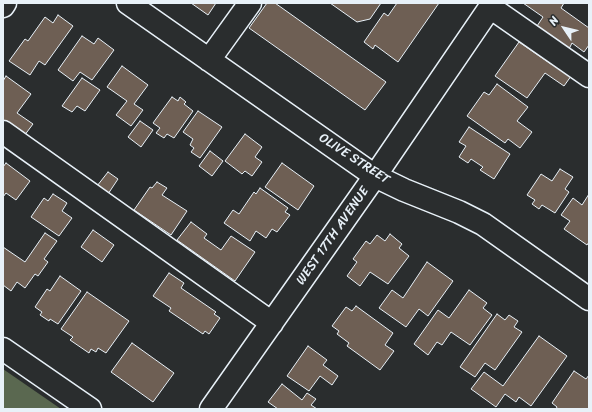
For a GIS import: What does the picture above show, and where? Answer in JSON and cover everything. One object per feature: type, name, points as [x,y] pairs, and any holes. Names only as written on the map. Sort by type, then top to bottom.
[{"type":"street","name":"OLIVE STREET","points":[[128,3],[375,176],[404,190],[459,212],[483,224],[589,299]]},
{"type":"street","points":[[209,60],[250,3]]},
{"type":"street","points":[[491,5],[589,76]]},
{"type":"street","name":"WEST 17TH AVENUE","points":[[212,409],[375,176],[491,5]]},
{"type":"street","points":[[3,132],[272,323]]},
{"type":"street","points":[[3,349],[90,409]]},
{"type":"green space","points":[[3,369],[61,409],[3,409]]},
{"type":"building","points":[[191,3],[216,3],[208,15]]},
{"type":"building","points":[[267,3],[275,3],[386,82],[365,110],[249,28]]},
{"type":"building","points":[[330,3],[381,3],[370,19],[357,22]]},
{"type":"building","points":[[397,3],[439,3],[398,62],[375,45],[373,49],[364,42],[384,13],[388,16]]},
{"type":"building","points":[[523,3],[564,3],[561,8],[589,28],[589,45],[584,52],[572,43],[569,49],[537,26],[543,17]]},
{"type":"building","points":[[58,15],[73,26],[45,65],[39,61],[30,75],[9,61],[25,39],[28,41],[45,17],[53,23]]},
{"type":"building","points":[[82,36],[94,44],[98,38],[114,50],[92,80],[80,72],[73,81],[58,70]]},
{"type":"building","points":[[519,42],[551,64],[555,59],[574,72],[564,86],[545,73],[527,98],[495,76]]},
{"type":"building","points":[[122,66],[148,85],[134,104],[143,110],[131,126],[116,115],[127,101],[107,87]]},
{"type":"building","points":[[6,76],[31,94],[17,113],[33,124],[21,140],[3,127],[3,81]]},
{"type":"building","points":[[82,78],[100,90],[85,111],[77,106],[72,112],[62,106]]},
{"type":"building","points":[[497,84],[528,107],[517,121],[532,132],[520,148],[508,139],[505,143],[467,116],[484,92],[489,95]]},
{"type":"building","points":[[172,97],[178,101],[180,97],[186,102],[184,104],[193,111],[174,138],[167,134],[164,138],[156,133],[160,128],[153,123]]},
{"type":"building","points":[[198,111],[222,127],[200,158],[191,152],[194,148],[190,145],[193,139],[183,132]]},
{"type":"building","points":[[140,121],[153,130],[141,147],[128,137]]},
{"type":"building","points":[[469,127],[510,154],[494,179],[480,170],[483,167],[471,159],[468,163],[459,157],[466,146],[459,142]]},
{"type":"building","points":[[245,134],[262,147],[255,157],[262,162],[252,176],[245,171],[242,174],[225,161]]},
{"type":"building","points":[[210,151],[223,161],[212,176],[199,166]]},
{"type":"building","points":[[6,163],[30,181],[16,200],[6,193],[3,197],[3,167]]},
{"type":"building","points":[[282,163],[314,186],[298,210],[265,187]]},
{"type":"building","points":[[560,169],[573,177],[565,189],[569,192],[555,213],[542,205],[539,209],[532,204],[535,200],[527,195],[541,174],[552,181]]},
{"type":"building","points":[[108,172],[118,179],[108,194],[97,186]]},
{"type":"building","points":[[157,182],[167,188],[162,195],[187,211],[171,235],[134,210],[150,187],[152,188]]},
{"type":"building","points":[[260,188],[288,208],[285,212],[290,215],[277,232],[272,229],[266,238],[256,231],[250,241],[224,223],[233,210],[239,214],[254,192],[256,194]]},
{"type":"building","points":[[53,194],[67,203],[62,211],[72,218],[59,236],[31,217],[44,198],[48,201]]},
{"type":"building","points":[[589,194],[589,242],[587,245],[564,229],[570,221],[561,215],[573,198],[582,205]]},
{"type":"building","points":[[191,222],[207,234],[204,238],[221,250],[231,236],[255,252],[235,281],[177,240]]},
{"type":"building","points":[[93,230],[114,245],[102,262],[81,247]]},
{"type":"building","points":[[45,233],[57,241],[44,259],[48,262],[38,276],[35,274],[25,288],[17,282],[11,291],[3,285],[3,247],[25,262]]},
{"type":"building","points":[[390,234],[402,244],[399,248],[409,256],[388,284],[370,272],[360,286],[347,276],[357,262],[353,259],[366,241],[370,244],[377,235],[385,241]]},
{"type":"building","points":[[427,262],[453,281],[428,316],[419,309],[406,327],[379,308],[392,290],[403,298]]},
{"type":"building","points":[[169,273],[184,283],[181,288],[216,312],[214,314],[220,318],[209,334],[205,331],[203,334],[169,311],[171,308],[153,296]]},
{"type":"building","points":[[60,276],[81,291],[58,324],[50,319],[49,321],[40,315],[42,312],[35,307],[47,289],[50,291]]},
{"type":"building","points":[[469,290],[487,303],[483,308],[492,315],[470,345],[451,332],[442,345],[437,342],[428,355],[414,344],[438,310],[449,318]]},
{"type":"building","points":[[87,292],[129,321],[106,353],[98,348],[96,352],[91,349],[89,353],[70,340],[73,337],[61,329]]},
{"type":"building","points":[[356,306],[393,333],[385,345],[394,351],[380,370],[347,346],[349,343],[337,334],[339,331],[332,326],[346,307],[352,311]]},
{"type":"building","points":[[497,314],[505,320],[509,315],[518,321],[514,327],[522,332],[495,370],[485,363],[475,377],[460,367]]},
{"type":"building","points":[[539,336],[567,356],[531,406],[519,397],[516,402],[505,394],[496,407],[471,389],[484,372],[503,386]]},
{"type":"building","points":[[132,343],[174,373],[153,402],[111,372]]},
{"type":"building","points":[[308,346],[327,360],[323,365],[338,376],[332,385],[320,376],[309,391],[287,376]]},
{"type":"building","points":[[574,371],[586,379],[589,375],[589,409],[556,409],[557,407],[552,403]]},
{"type":"building","points":[[282,384],[302,400],[307,393],[316,399],[311,405],[317,409],[278,409],[268,402]]}]
